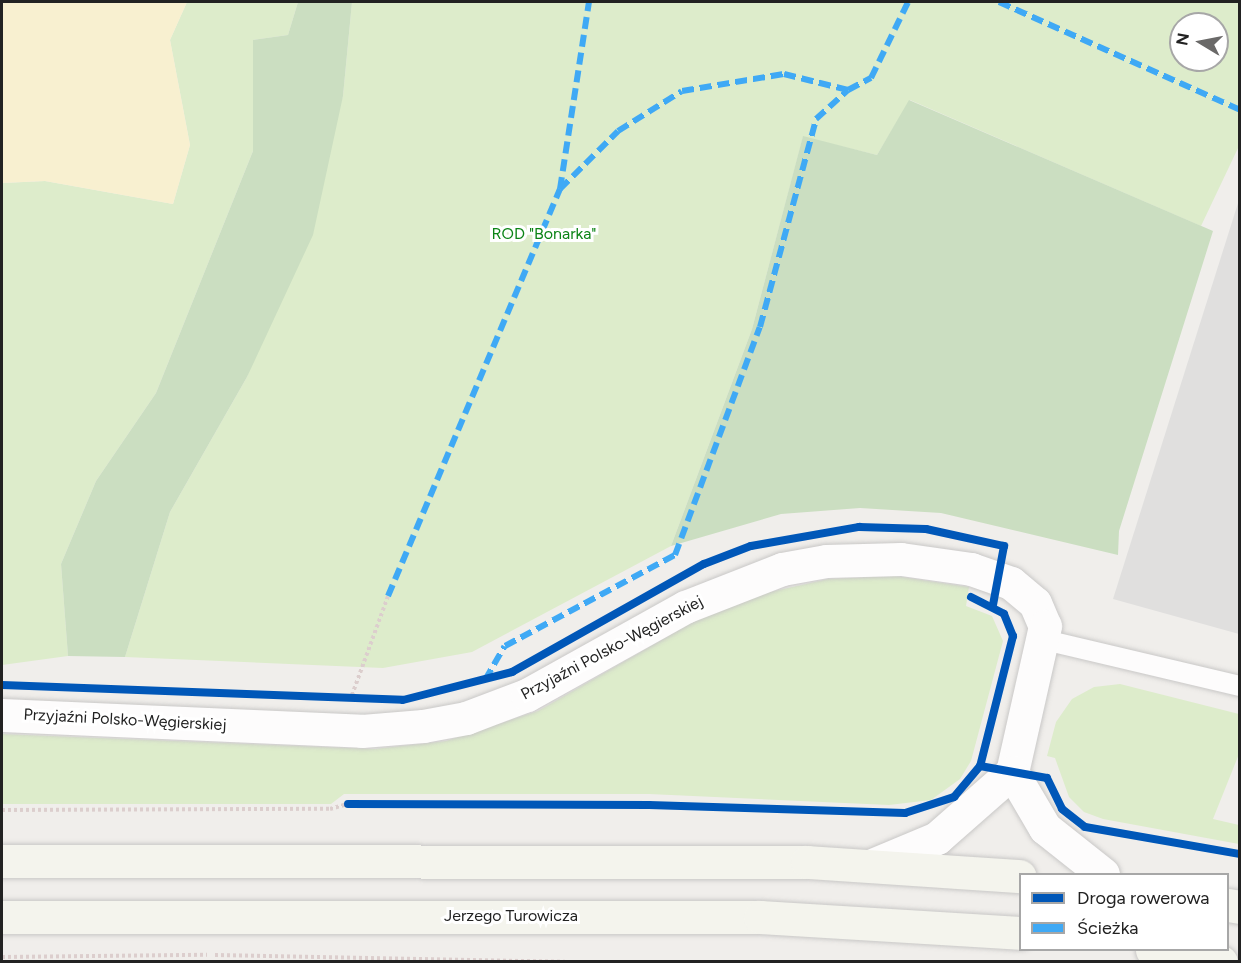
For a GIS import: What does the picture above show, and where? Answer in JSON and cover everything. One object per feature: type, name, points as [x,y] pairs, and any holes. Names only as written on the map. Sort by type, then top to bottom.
[{"type":"main road","points":[[2,861],[872,865],[1019,876]]},
{"type":"main road","name":"Jerzego Turowicza","points":[[2,917],[760,917],[1019,933]]},
{"type":"main road","points":[[1158,951],[1221,962]]},
{"type":"street","name":"Przyjaźni Polsko-Węgierskiej","points":[[2,715],[362,731],[446,723],[527,695],[739,583],[801,565],[849,559],[926,561],[1011,583],[1035,603],[1045,640],[1012,772]]},
{"type":"street","points":[[872,865],[937,838],[1012,772],[1045,828],[1102,873]]},
{"type":"lane","points":[[1045,640],[1239,686]]},
{"type":"path","points":[[349,701],[388,596]]},
{"type":"path","points":[[2,810],[330,809],[348,804]]},
{"type":"path","points":[[2,957],[565,962]]},
{"type":"green space","points":[[187,2],[298,2],[288,35],[253,40],[253,151],[156,393],[96,481],[61,564],[68,656],[2,665],[2,183],[45,181],[173,204],[190,145],[170,40]]},
{"type":"green space","points":[[298,2],[352,2],[343,96],[313,235],[247,377],[170,512],[125,657],[68,656],[61,564],[96,481],[156,393],[253,151],[253,40],[288,35]]},
{"type":"green space","name":"ROD \"Bonarka\"","points":[[352,2],[1239,2],[1239,146],[1201,226],[910,100],[877,155],[803,137],[752,329],[671,546],[472,652],[383,668],[125,657],[170,512],[247,377],[343,96]]},
{"type":"green space","points":[[909,100],[1213,231],[1119,531],[1118,555],[941,513],[860,508],[781,514],[671,546],[752,329],[803,136],[877,155]]},
{"type":"green space","points":[[895,576],[969,587],[966,606],[992,616],[1003,641],[971,761],[960,779],[931,800],[889,805],[649,794],[344,794],[331,804],[2,804],[2,734],[374,749],[446,741],[538,711],[698,619],[756,595],[828,579]]},
{"type":"green space","points":[[1120,684],[1239,714],[1239,754],[1213,819],[1239,825],[1239,844],[1103,819],[1084,812],[1069,797],[1055,758],[1047,756],[1056,722],[1072,699],[1094,687]]},
{"type":"sand","points":[[2,2],[187,2],[170,40],[190,145],[173,204],[45,181],[2,183]]},
{"type":"shaded area","points":[[1239,200],[1239,634],[1113,599]]},
{"type":"marked path","points":[[388,596],[560,189],[589,2]]},
{"type":"marked path","points":[[485,680],[505,646],[675,555],[760,327],[816,119],[848,90],[871,78],[908,2]]},
{"type":"marked path","points":[[999,2],[1240,110]]},
{"type":"marked path","points":[[560,189],[618,131],[682,91],[784,74],[848,90]]},
{"type":"cycle path","points":[[2,685],[403,700],[512,672],[704,564],[751,546],[859,527],[926,529],[1004,546],[993,605]]},
{"type":"cycle path","points":[[971,597],[1004,614],[1013,636],[980,766]]},
{"type":"cycle path","points":[[348,804],[649,805],[905,813],[954,797],[980,766],[1047,778],[1062,809],[1085,827],[1240,854]]}]
